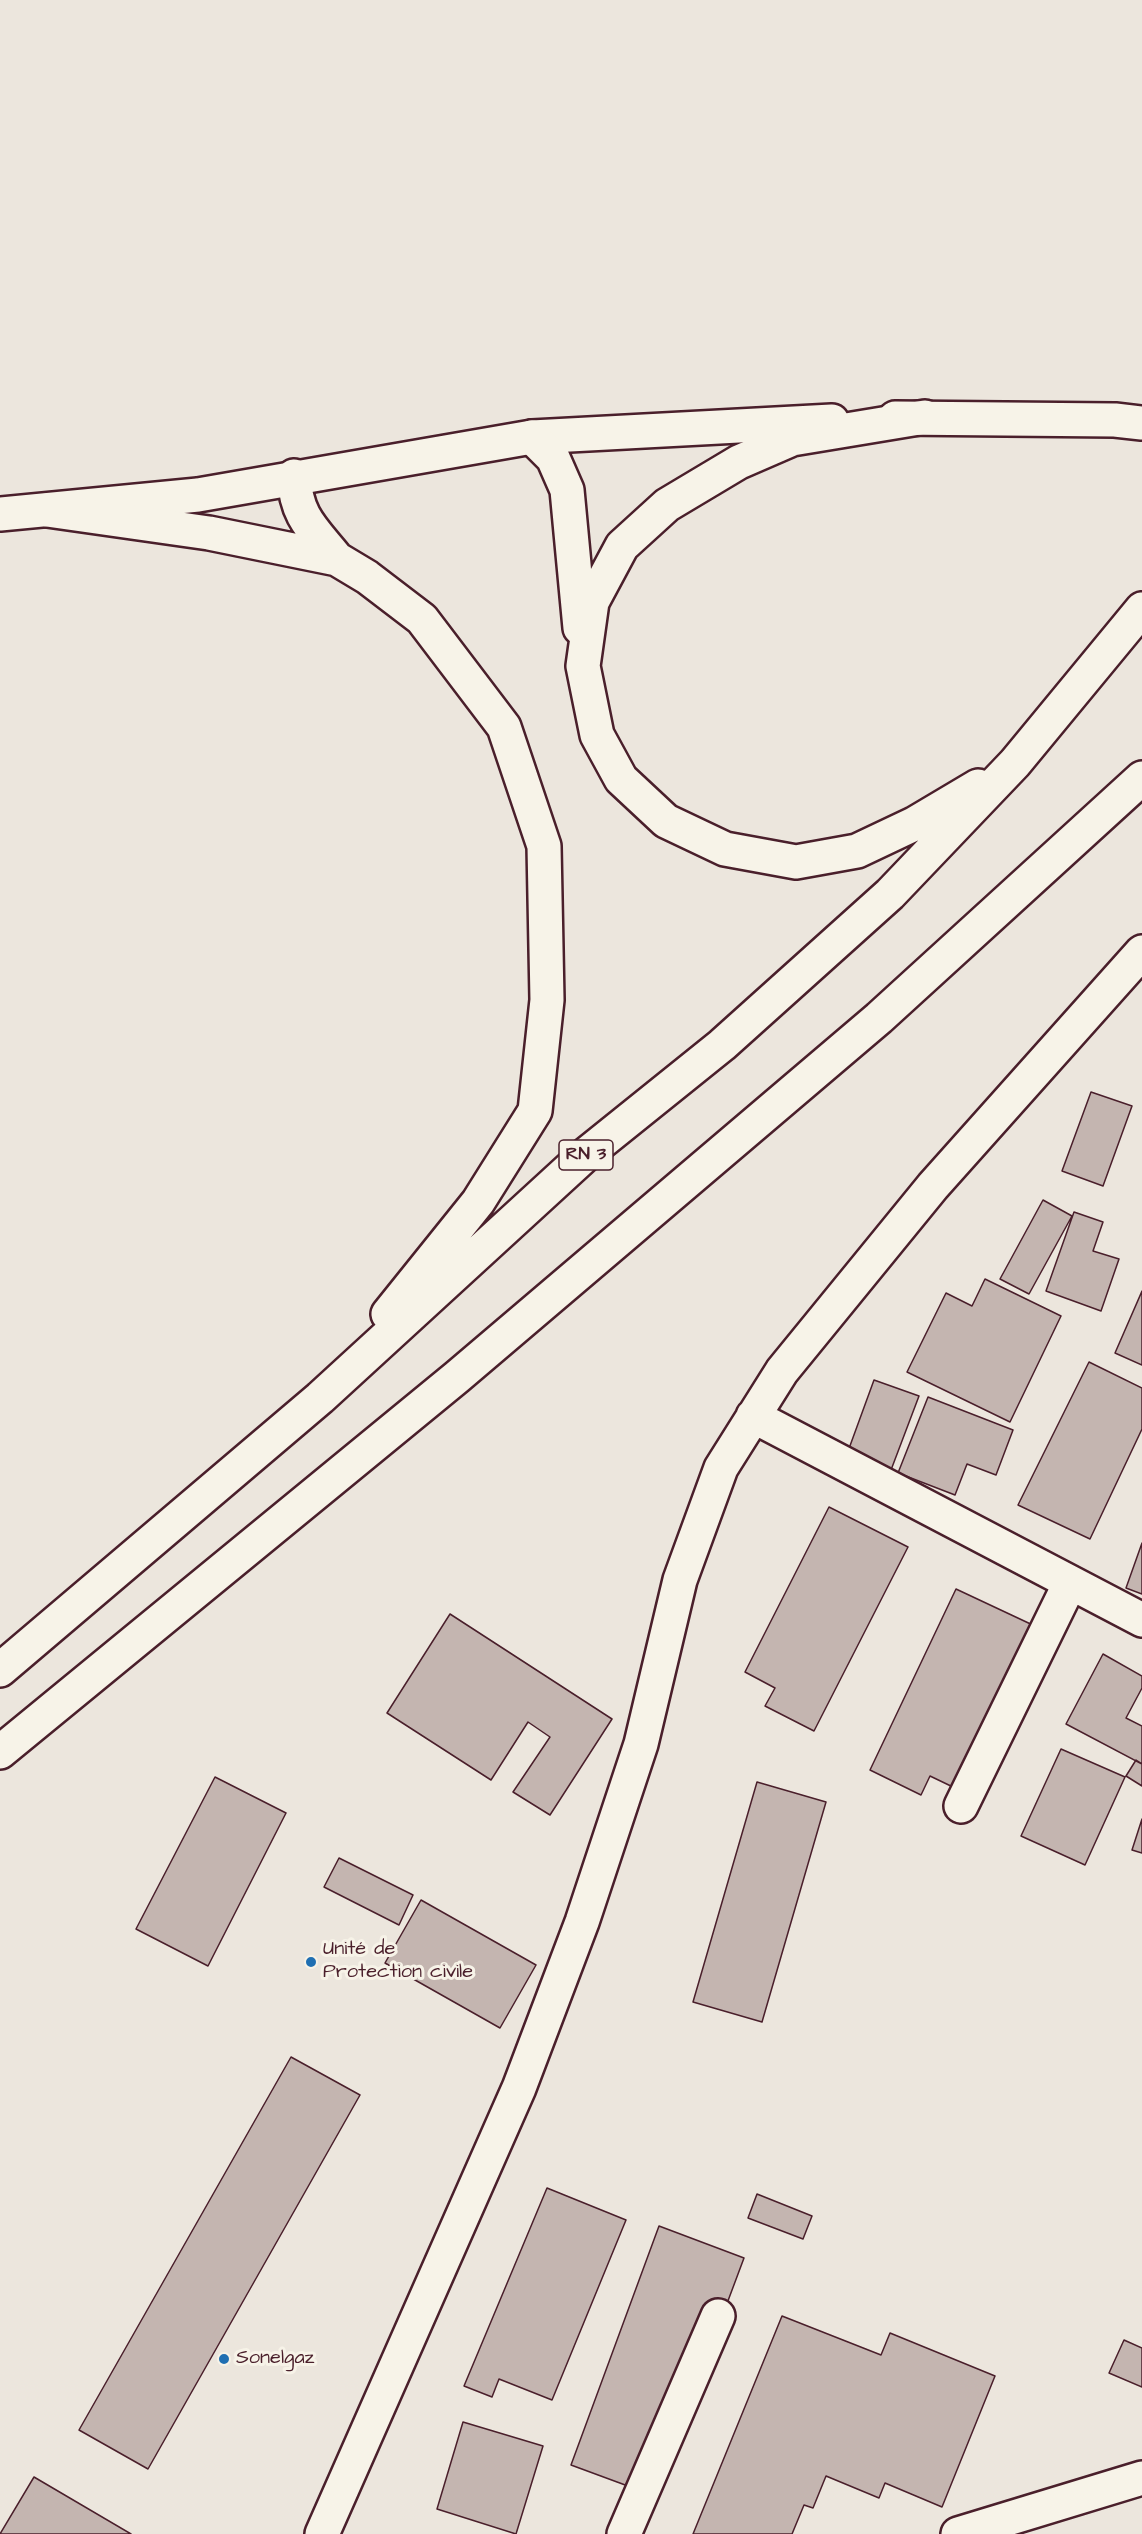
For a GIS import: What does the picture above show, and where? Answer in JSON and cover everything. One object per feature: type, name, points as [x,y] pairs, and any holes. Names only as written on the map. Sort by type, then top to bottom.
[{"type":"main road","points":[[0,514],[198,495],[294,476],[532,436],[925,417],[1115,420],[1142,423]]},
{"type":"main road","points":[[583,666],[592,602],[622,546],[666,506],[739,462],[792,439],[925,417]]},
{"type":"main road","points":[[532,436],[553,458],[567,490],[583,666],[597,735],[621,779],[666,821],[725,849],[796,862],[857,850],[914,824],[1015,763]]},
{"type":"main road","points":[[294,476],[295,498],[305,519],[338,559],[367,577],[422,619],[504,727],[544,846],[547,1000],[535,1111],[478,1203],[320,1398]]},
{"type":"main road","points":[[46,510],[209,533],[338,559]]},
{"type":"main road","name":"RN 3","points":[[0,1670],[320,1398],[584,1156],[722,1046],[881,902],[1015,763],[1142,609]]},
{"type":"main road","points":[[0,1752],[457,1377],[843,1049],[1142,778]]},
{"type":"main road","points":[[331,2531],[519,2088],[582,1922],[641,1744],[680,1580],[721,1468],[782,1371],[933,1186],[1142,952]]},
{"type":"main road","points":[[753,1416],[1142,1620]]},
{"type":"main road","points":[[961,1806],[1070,1582]]},
{"type":"main road","points":[[624,2534],[718,2316]]},
{"type":"main road","points":[[958,2534],[1142,2478]]},
{"type":"building","points":[[1091,1092],[1132,1106],[1103,1186],[1062,1171]]},
{"type":"building","points":[[1043,1200],[1072,1216],[1029,1294],[1000,1279]]},
{"type":"building","points":[[1074,1212],[1103,1222],[1093,1251],[1119,1259],[1101,1311],[1046,1291]]},
{"type":"building","points":[[985,1279],[1061,1316],[1010,1422],[907,1372],[946,1293],[972,1306]]},
{"type":"building","points":[[1142,1291],[1142,1365],[1115,1353]]},
{"type":"building","points":[[1089,1362],[1142,1388],[1142,1429],[1090,1539],[1018,1505]]},
{"type":"building","points":[[874,1380],[919,1396],[891,1470],[847,1454]]},
{"type":"building","points":[[928,1397],[1013,1430],[996,1475],[967,1464],[955,1495],[898,1473]]},
{"type":"building","points":[[829,1507],[908,1547],[814,1731],[765,1706],[775,1688],[745,1672]]},
{"type":"building","points":[[1142,1543],[1142,1594],[1126,1588]]},
{"type":"building","points":[[956,1589],[1037,1627],[955,1788],[930,1776],[921,1795],[870,1770]]},
{"type":"building","points":[[450,1614],[612,1719],[550,1815],[513,1792],[550,1737],[528,1722],[491,1780],[387,1713]]},
{"type":"building","points":[[1103,1654],[1142,1676],[1142,1688],[1126,1718],[1142,1726],[1142,1764],[1066,1724]]},
{"type":"building","points":[[1061,1749],[1125,1777],[1085,1865],[1021,1836]]},
{"type":"building","points":[[1136,1760],[1142,1764],[1142,1786],[1126,1776]]},
{"type":"building","points":[[215,1777],[286,1813],[208,1966],[136,1929]]},
{"type":"building","points":[[757,1782],[826,1802],[762,2022],[693,2002]]},
{"type":"building","points":[[1142,1819],[1142,1853],[1132,1850]]},
{"type":"building","points":[[339,1858],[413,1895],[399,1925],[324,1887]]},
{"type":"building","points":[[421,1900],[536,1965],[500,2028],[385,1963]]},
{"type":"building","points":[[291,2057],[360,2095],[148,2469],[79,2430]]},
{"type":"building","points":[[547,2188],[626,2220],[552,2400],[499,2379],[492,2397],[464,2386]]},
{"type":"building","points":[[757,2194],[812,2216],[803,2239],[748,2218]]},
{"type":"building","points":[[659,2226],[744,2258],[655,2496],[571,2465]]},
{"type":"building","points":[[782,2316],[881,2355],[890,2333],[995,2376],[942,2507],[885,2483],[879,2498],[826,2476],[813,2508],[804,2505],[792,2534],[693,2534]]},
{"type":"building","points":[[1124,2340],[1142,2348],[1142,2387],[1109,2373]]},
{"type":"building","points":[[463,2422],[543,2446],[516,2534],[437,2509]]},
{"type":"building","points":[[34,2477],[131,2534],[0,2534]]},
{"type":"place","name":"Unité de Protection civile","points":[[311,1962]]},
{"type":"place","name":"Sonelgaz","points":[[224,2359]]}]
